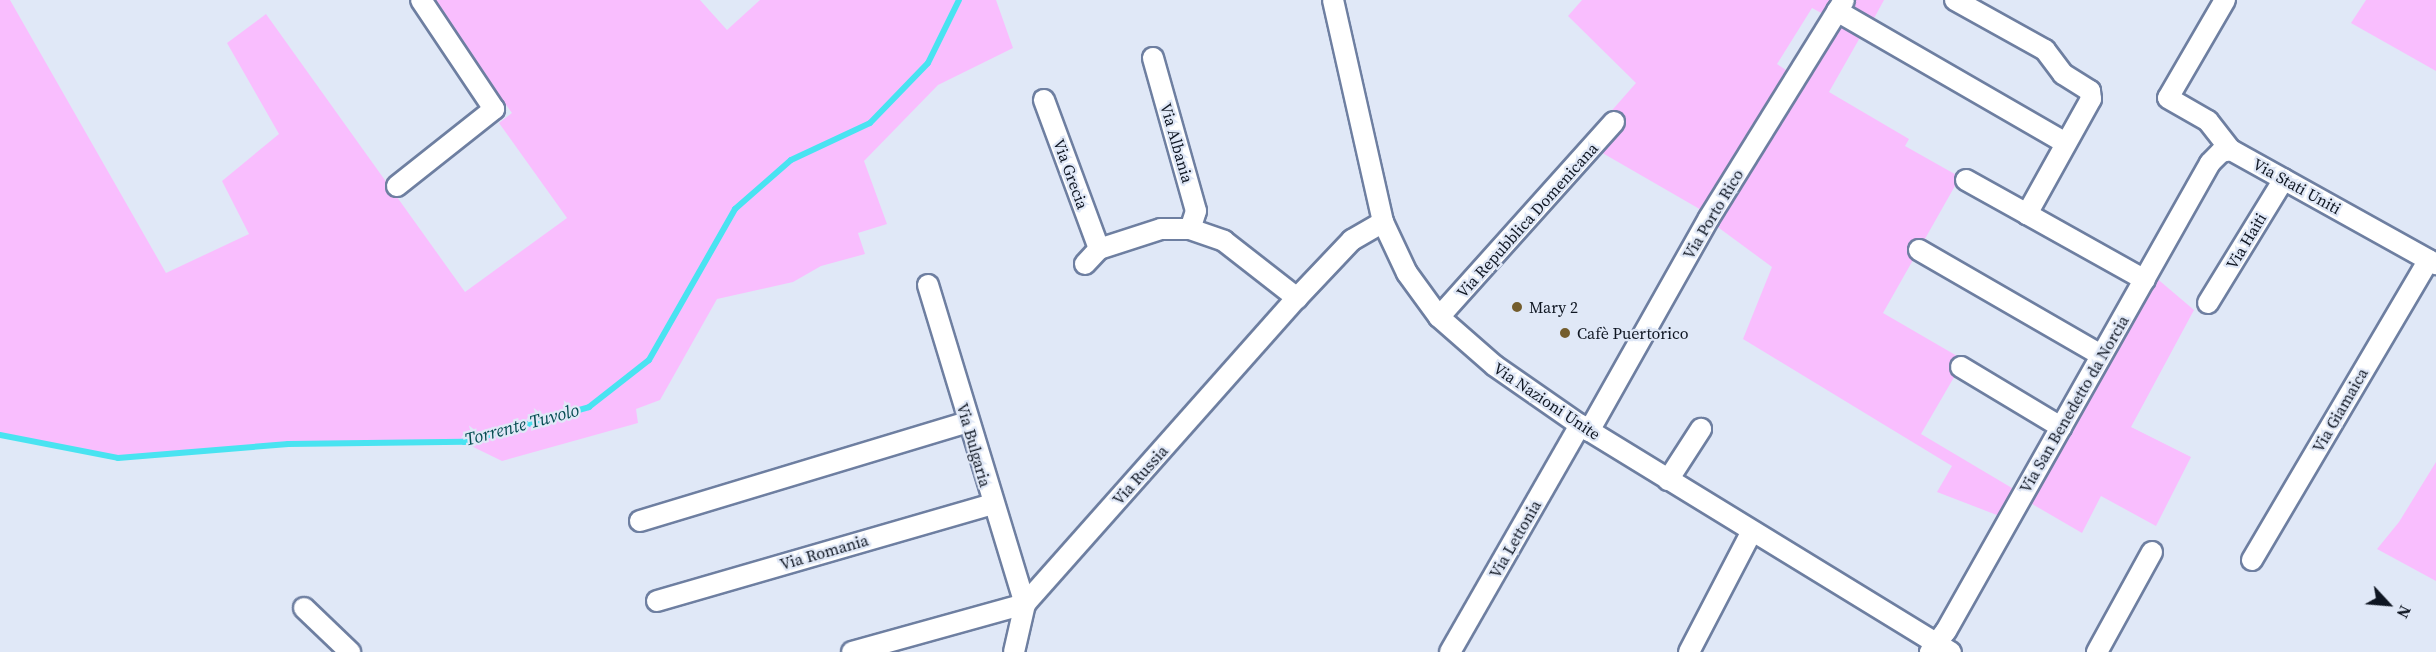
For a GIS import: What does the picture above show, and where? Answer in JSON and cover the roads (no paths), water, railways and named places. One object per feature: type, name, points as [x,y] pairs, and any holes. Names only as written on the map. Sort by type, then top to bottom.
[{"type":"street","points":[[397,186],[494,109],[421,0]]},
{"type":"street","name":"Via Nazioni Unite","points":[[1333,0],[1383,222],[1407,273],[1439,317],[1495,366],[1584,428],[1938,649]]},
{"type":"street","points":[[1955,0],[2045,50],[2063,75],[2090,91],[2091,99],[2027,214]]},
{"type":"street","name":"Via Stati Uniti","points":[[2225,0],[2168,98],[2208,121],[2231,150],[2432,262]]},
{"type":"street","points":[[1840,5],[2066,143]]},
{"type":"street","name":"Via Porto Rico","points":[[1584,428],[1840,5]]},
{"type":"street","name":"Via Albania","points":[[1153,58],[1196,211],[1190,229]]},
{"type":"street","name":"Via Grecia","points":[[1044,100],[1099,249]]},
{"type":"street","points":[[2208,121],[2212,144],[2210,163]]},
{"type":"street","name":"Via Repubblica Domenicana","points":[[1439,317],[1614,122]]},
{"type":"street","points":[[2210,163],[2221,152],[2231,150]]},
{"type":"street","name":"Via San Benedetto da Norcia","points":[[1938,649],[1946,631],[2210,163]]},
{"type":"street","name":"Via Haiti","points":[[2208,303],[2284,179]]},
{"type":"street","points":[[1966,180],[2145,280]]},
{"type":"street","name":"Via Russia","points":[[1025,604],[1297,298],[1352,240],[1383,222]]},
{"type":"street","points":[[1085,264],[1099,249],[1161,229],[1190,229],[1224,241],[1297,298]]},
{"type":"street","points":[[1918,250],[2101,355]]},
{"type":"street","name":"Via Giamaica","points":[[2252,560],[2432,262]]},
{"type":"street","name":"Via Bulgaria","points":[[928,285],[967,422],[1025,604]]},
{"type":"street","points":[[1961,367],[2061,427]]},
{"type":"street","points":[[640,521],[967,422]]},
{"type":"street","name":"Via Lettonia","points":[[1450,652],[1584,428]]},
{"type":"street","points":[[1668,480],[1701,429]]},
{"type":"street","name":"Via Romania","points":[[657,601],[992,504]]},
{"type":"street","points":[[1689,652],[1752,531]]},
{"type":"street","points":[[2097,652],[2152,552]]},
{"type":"street","points":[[852,652],[1025,604],[1014,652]]},
{"type":"street","points":[[304,608],[350,652]]},
{"type":"waterway","name":"Torrente Tuvolo","points":[[0,435],[118,458],[288,444],[464,442],[589,407],[649,360],[735,209],[791,160],[870,123],[928,63],[959,0]]},
{"type":"place","name":"Mary 2","points":[[1517,307]]},
{"type":"place","name":"Cafè Puertorico","points":[[1565,333]]}]
